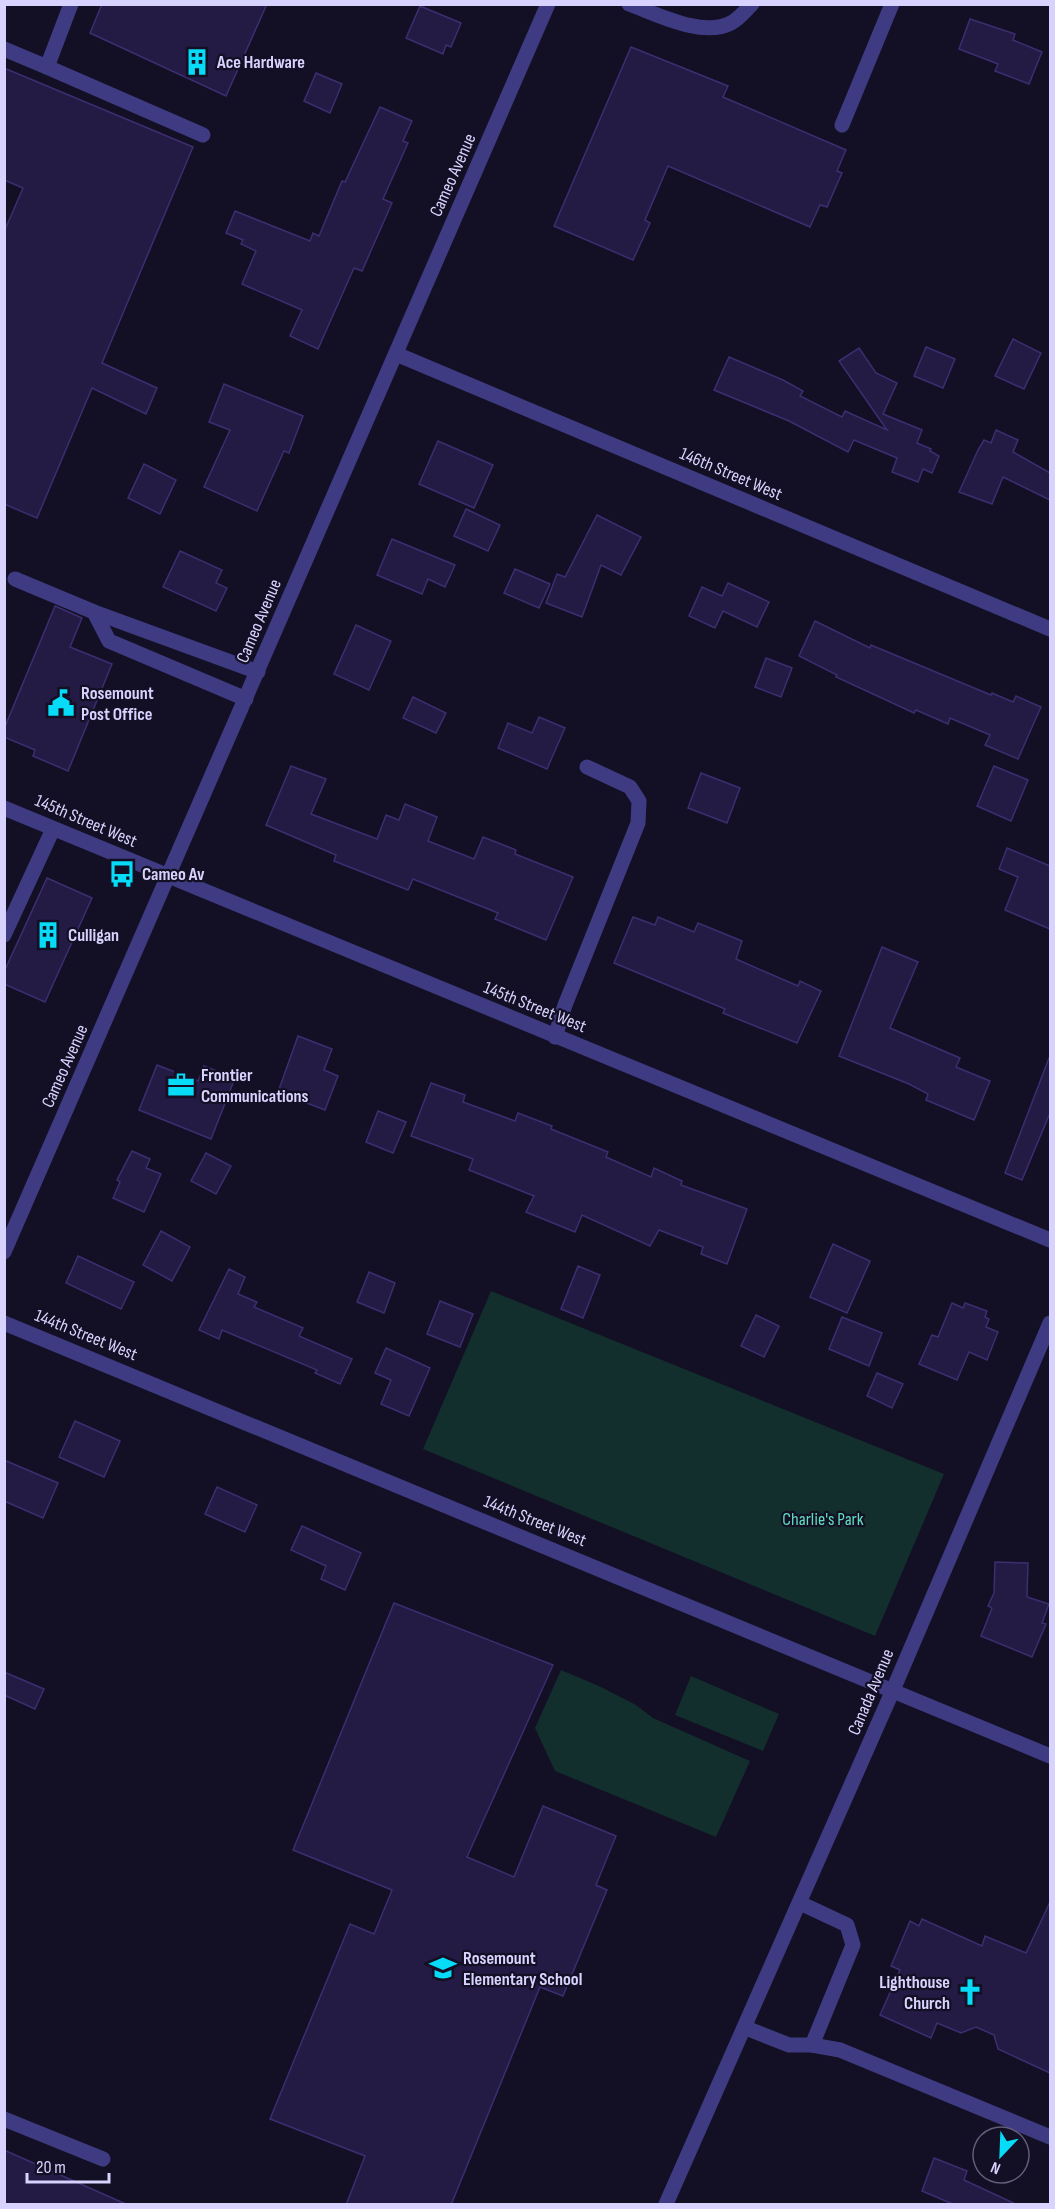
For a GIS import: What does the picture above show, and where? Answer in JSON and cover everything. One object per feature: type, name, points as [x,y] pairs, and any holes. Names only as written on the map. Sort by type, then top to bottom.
[{"type":"street","name":"Cameo Avenue","points":[[4,1252],[548,4]]},
{"type":"street","points":[[629,4],[669,20],[708,28],[722,27],[734,22],[752,4]]},
{"type":"street","points":[[842,124],[892,4]]},
{"type":"street","points":[[47,67],[69,5]]},
{"type":"street","points":[[4,49],[203,135]]},
{"type":"street","name":"146th Street West","points":[[396,354],[1050,629]]},
{"type":"street","points":[[15,579],[94,612],[258,672]]},
{"type":"street","points":[[94,612],[109,641],[246,699]]},
{"type":"street","points":[[555,1036],[638,823],[639,801],[630,787],[587,767]]},
{"type":"street","name":"145th Street West","points":[[4,808],[1050,1240]]},
{"type":"street","points":[[4,935],[53,829]]},
{"type":"street","name":"144th Street West","points":[[4,1323],[1050,1756]]},
{"type":"street","name":"Canada Avenue","points":[[666,2205],[746,2028],[1050,1323]]},
{"type":"street","points":[[800,1903],[847,1925],[853,1945],[812,2045]]},
{"type":"street","points":[[746,2028],[789,2044],[840,2050],[1050,2137]]},
{"type":"street","points":[[4,2119],[103,2159]]},
{"type":"green space","name":"Charlie's Park","points":[[491,1291],[944,1474],[875,1636],[423,1449]]},
{"type":"green space","points":[[561,1670],[636,1705],[653,1718],[750,1761],[716,1837],[555,1771],[535,1728]]},
{"type":"green space","points":[[691,1676],[779,1714],[763,1751],[675,1715]]},
{"type":"building","name":"Ace Hardware","points":[[102,4],[267,4],[226,96],[90,33]]},
{"type":"building","points":[[420,6],[461,23],[451,47],[446,45],[443,54],[406,38]]},
{"type":"building","points":[[970,19],[1015,34],[1013,40],[1042,52],[1029,84],[995,71],[998,64],[959,49]]},
{"type":"building","points":[[631,47],[728,86],[723,97],[846,150],[837,171],[842,173],[827,207],[820,205],[810,227],[668,166],[645,220],[650,223],[633,260],[554,226]]},
{"type":"building","points":[[4,68],[193,147],[102,363],[157,388],[146,414],[92,388],[37,518],[4,504],[4,232],[23,188],[4,180]]},
{"type":"building","points":[[316,73],[342,84],[330,113],[304,101]]},
{"type":"building","points":[[380,107],[412,121],[403,141],[408,143],[383,199],[392,203],[362,271],[354,268],[318,349],[290,336],[302,310],[242,284],[256,251],[241,244],[243,240],[226,233],[235,211],[310,241],[313,233],[319,236],[342,181],[345,182]]},
{"type":"building","points":[[1013,339],[1041,353],[1024,389],[995,376]]},
{"type":"building","points":[[926,347],[955,359],[943,388],[914,376]]},
{"type":"building","points":[[859,348],[876,373],[897,383],[883,414],[922,430],[917,443],[931,449],[930,451],[939,456],[932,473],[923,469],[918,482],[892,472],[897,458],[854,440],[848,452],[789,421],[714,390],[729,357],[783,380],[803,391],[800,396],[842,417],[845,411],[887,430],[839,361]]},
{"type":"building","points":[[224,384],[303,416],[289,453],[284,451],[257,511],[204,487],[230,430],[209,422]]},
{"type":"building","points":[[996,430],[1018,440],[1013,452],[1050,473],[1050,500],[1003,477],[992,504],[959,492],[978,450],[984,440],[991,443]]},
{"type":"building","points":[[438,441],[493,465],[474,508],[419,484]]},
{"type":"building","points":[[144,464],[176,480],[160,514],[128,498]]},
{"type":"building","points":[[466,509],[500,525],[488,551],[454,536]]},
{"type":"building","points":[[597,515],[641,537],[621,575],[601,565],[582,617],[546,603],[557,574],[565,577]]},
{"type":"building","points":[[392,539],[455,565],[445,587],[428,579],[422,594],[377,575]]},
{"type":"building","points":[[180,551],[222,570],[216,583],[227,588],[216,611],[163,587]]},
{"type":"building","points":[[515,569],[550,584],[539,608],[504,593]]},
{"type":"building","points":[[728,583],[769,602],[757,627],[723,611],[715,628],[689,616],[702,587],[722,596]]},
{"type":"building","points":[[55,606],[82,618],[70,647],[112,664],[68,771],[33,756],[35,750],[4,737],[4,729]]},
{"type":"building","points":[[815,621],[870,648],[871,645],[991,695],[992,693],[1013,702],[1016,696],[1041,707],[1018,759],[985,745],[990,735],[950,718],[948,724],[916,710],[914,713],[836,677],[837,675],[799,656]]},
{"type":"building","points":[[356,625],[391,641],[369,690],[334,674]]},
{"type":"building","points":[[766,658],[792,668],[781,697],[755,687]]},
{"type":"building","points":[[413,697],[446,713],[436,733],[403,718]]},
{"type":"building","points":[[539,717],[565,728],[547,769],[498,748],[508,723],[532,733]]},
{"type":"building","points":[[291,766],[326,779],[311,814],[377,839],[386,815],[399,820],[405,804],[437,817],[428,841],[474,859],[483,837],[516,850],[515,854],[573,877],[546,940],[495,919],[498,913],[413,879],[408,890],[334,861],[336,855],[266,825]]},
{"type":"building","points":[[994,766],[1028,780],[1011,821],[977,806]]},
{"type":"building","points":[[701,773],[740,788],[727,823],[688,808]]},
{"type":"building","points":[[1007,848],[1050,866],[1050,929],[1005,910],[1018,877],[999,869]]},
{"type":"building","name":"Culligan","points":[[47,878],[92,898],[45,1002],[4,984],[4,972]]},
{"type":"building","points":[[633,917],[655,925],[658,917],[694,932],[698,923],[742,941],[736,959],[798,986],[800,981],[821,991],[797,1043],[723,1013],[725,1009],[614,963]]},
{"type":"building","points":[[882,947],[918,962],[890,1028],[960,1058],[956,1067],[990,1081],[974,1120],[926,1100],[928,1094],[909,1084],[839,1056]]},
{"type":"building","points":[[298,1036],[332,1049],[324,1070],[338,1076],[325,1110],[278,1092]]},
{"type":"building","points":[[1049,1058],[1050,1113],[1022,1180],[1005,1173]]},
{"type":"building","points":[[157,1065],[198,1081],[204,1066],[235,1078],[211,1139],[139,1110]]},
{"type":"building","points":[[431,1083],[465,1095],[463,1102],[515,1121],[518,1113],[552,1126],[551,1129],[608,1152],[606,1157],[651,1177],[654,1168],[682,1181],[681,1185],[747,1209],[727,1264],[701,1254],[703,1247],[659,1230],[650,1246],[582,1215],[575,1232],[526,1212],[534,1196],[469,1170],[473,1159],[411,1136]]},
{"type":"building","points":[[378,1111],[406,1122],[393,1153],[366,1142]]},
{"type":"building","points":[[132,1151],[150,1159],[146,1168],[161,1174],[144,1212],[113,1198],[120,1182],[117,1180]]},
{"type":"building","points":[[206,1153],[231,1166],[216,1194],[191,1181]]},
{"type":"building","points":[[161,1231],[190,1247],[172,1281],[143,1265]]},
{"type":"building","points":[[833,1244],[870,1261],[847,1313],[810,1297]]},
{"type":"building","points":[[78,1256],[134,1282],[121,1309],[66,1283]]},
{"type":"building","points":[[578,1266],[600,1275],[583,1318],[561,1309]]},
{"type":"building","points":[[229,1269],[245,1277],[238,1294],[257,1302],[254,1307],[303,1328],[299,1336],[352,1359],[340,1384],[315,1373],[317,1370],[222,1330],[219,1339],[199,1330]]},
{"type":"building","points":[[369,1272],[395,1283],[384,1313],[357,1302]]},
{"type":"building","points":[[440,1301],[473,1314],[460,1347],[427,1334]]},
{"type":"building","points":[[952,1303],[963,1308],[965,1303],[987,1311],[985,1317],[989,1319],[986,1327],[998,1332],[987,1360],[969,1352],[957,1380],[919,1364],[932,1335],[938,1337]]},
{"type":"building","points":[[756,1315],[779,1326],[764,1357],[741,1346]]},
{"type":"building","points":[[842,1317],[882,1333],[869,1366],[829,1349]]},
{"type":"building","points":[[386,1348],[430,1368],[409,1416],[381,1404],[391,1380],[375,1373]]},
{"type":"building","points":[[877,1373],[903,1384],[892,1408],[867,1396]]},
{"type":"building","points":[[75,1421],[120,1441],[104,1477],[59,1457]]},
{"type":"building","points":[[4,1460],[58,1483],[43,1518],[4,1501]]},
{"type":"building","points":[[217,1487],[257,1505],[245,1532],[205,1514]]},
{"type":"building","points":[[302,1526],[361,1553],[345,1590],[321,1579],[326,1566],[291,1550]]},
{"type":"building","points":[[995,1562],[1028,1563],[1027,1597],[1049,1604],[1042,1623],[1046,1624],[1032,1657],[981,1636],[992,1608],[988,1606],[994,1593]]},
{"type":"building","name":"Rosemount Elementary School","points":[[394,1603],[553,1665],[467,1857],[514,1877],[543,1806],[616,1836],[596,1885],[607,1890],[563,1996],[540,1987],[451,2205],[346,2205],[365,2156],[270,2119],[350,1924],[374,1934],[392,1890],[293,1850]]},
{"type":"building","points":[[4,1672],[44,1689],[35,1709],[4,1695]]},
{"type":"building","name":"Lighthouse Church","points":[[1050,1902],[1050,2073],[998,2049],[994,2035],[976,2027],[961,2033],[937,2023],[931,2038],[880,2015],[900,1970],[891,1966],[910,1921],[919,1926],[922,1919],[982,1946],[985,1936],[1026,1953]]},
{"type":"building","points":[[4,2150],[128,2205],[4,2205]]},
{"type":"building","points":[[934,2158],[967,2171],[964,2180],[971,2185],[1018,2205],[955,2205],[922,2191]]},
{"type":"place","name":"Ace Hardware","points":[[197,62]]},
{"type":"place","name":"Rosemount Post Office","points":[[61,703]]},
{"type":"place","name":"Cameo Av","points":[[122,874]]},
{"type":"place","name":"Culligan","points":[[48,935]]},
{"type":"place","name":"Frontier Communications","points":[[181,1085]]},
{"type":"place","name":"Rosemount Elementary School","points":[[443,1968]]},
{"type":"place","name":"Lighthouse Church","points":[[970,1992]]}]
